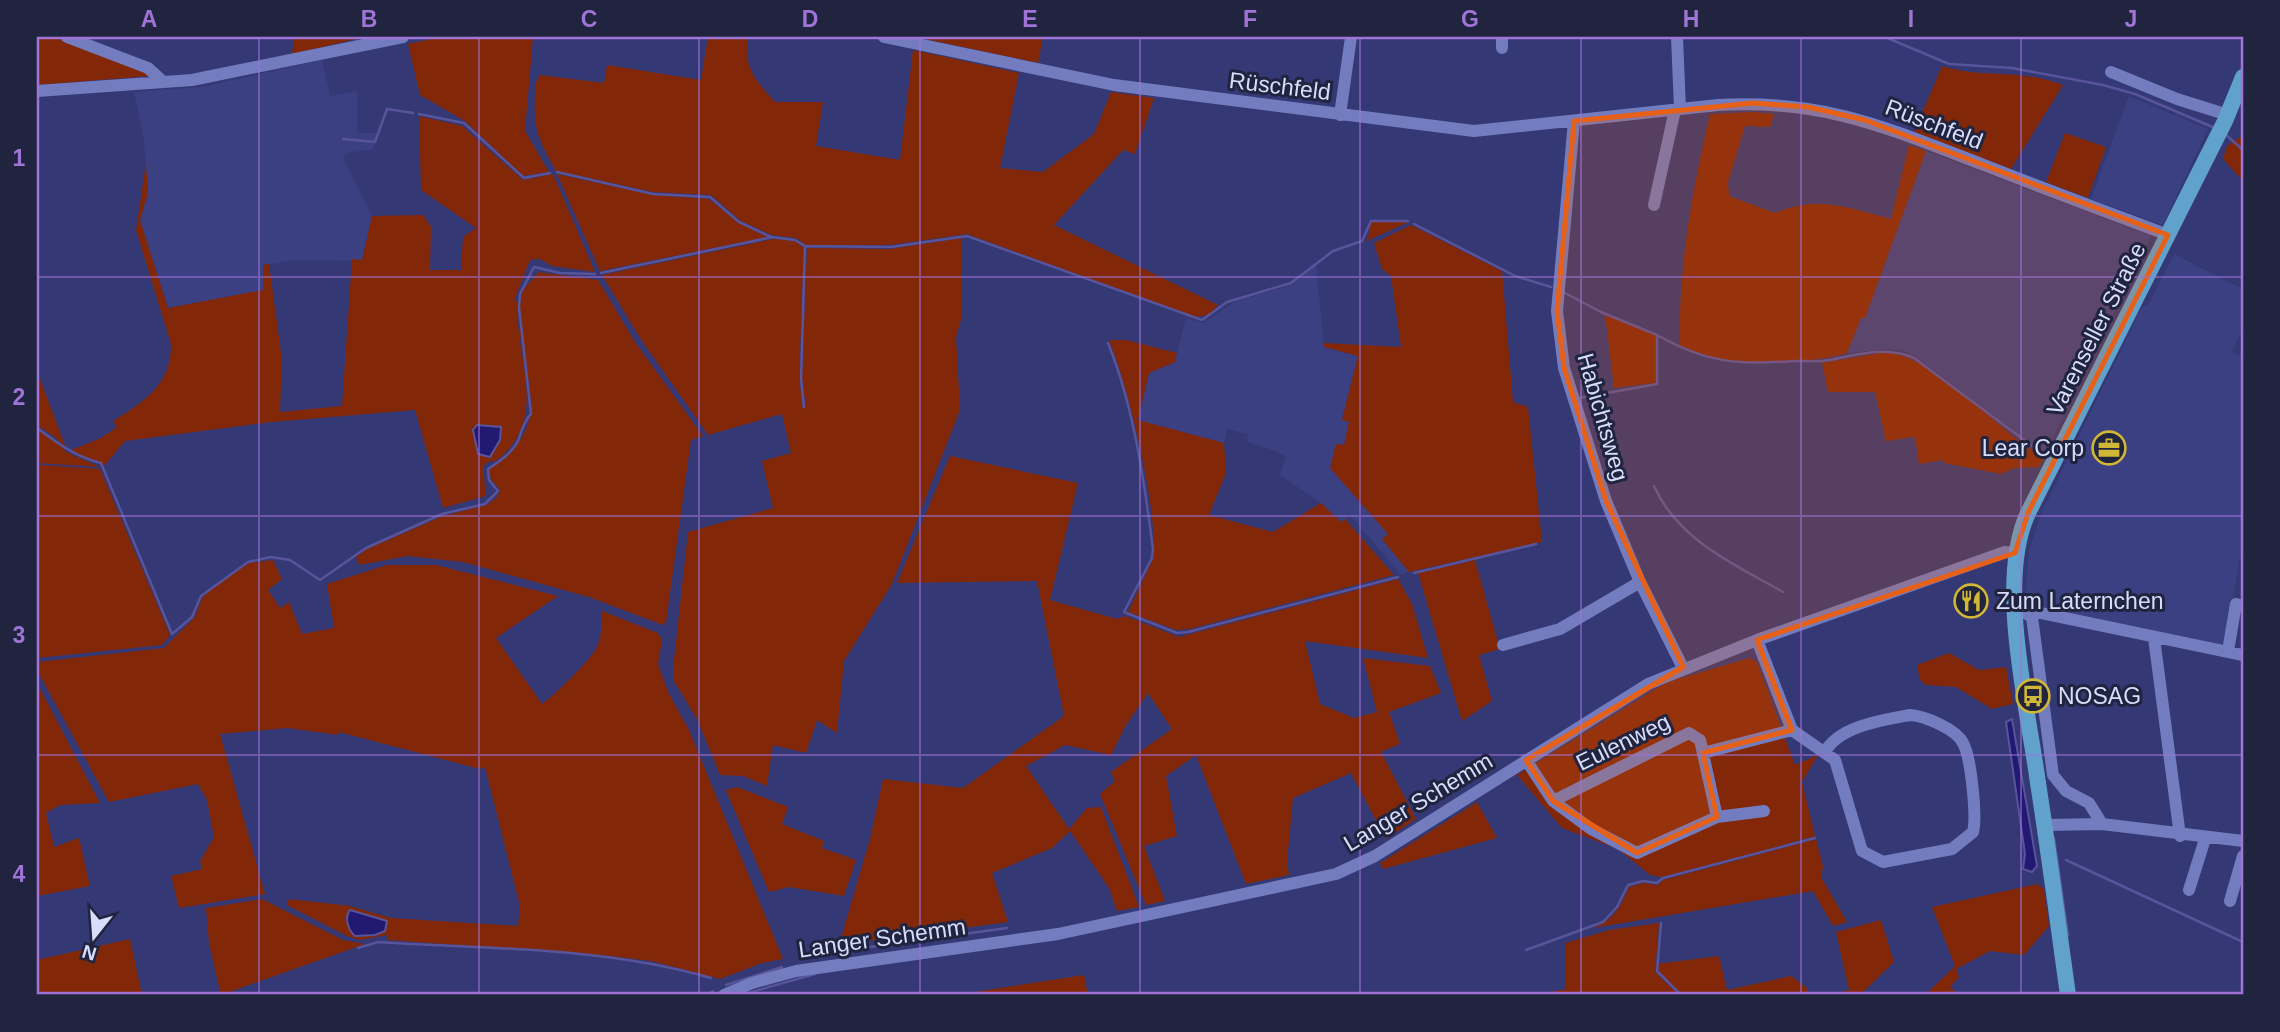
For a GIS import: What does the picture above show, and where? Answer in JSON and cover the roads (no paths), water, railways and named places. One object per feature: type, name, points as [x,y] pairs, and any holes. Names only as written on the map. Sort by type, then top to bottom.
[{"type":"main road","name":"Varenseller Straße","points":[[2068,995],[2027,713],[2015,607],[2015,553],[2026,519],[2226,118],[2243,77]]},
{"type":"street","points":[[67,37],[148,68],[161,80]]},
{"type":"street","points":[[37,91],[161,80],[192,80],[403,37]]},
{"type":"street","name":"Rüschfeld","points":[[884,37],[1114,85],[1474,131],[1753,103],[1808,107],[1856,117],[2168,235]]},
{"type":"street","points":[[1340,115],[1351,37]]},
{"type":"street","points":[[1654,205],[1677,110],[1677,37]]},
{"type":"street","points":[[2111,72],[2226,118]]},
{"type":"street","name":"Habichtsweg","points":[[1574,121],[1556,311],[1564,368],[1606,501],[1640,582],[1683,668]]},
{"type":"street","name":"Langer Schemm","points":[[724,995],[752,983],[796,971],[1059,934],[1336,874],[1375,856],[1648,684],[1757,640],[2005,552],[2015,553]]},
{"type":"street","points":[[1503,645],[1560,629],[1640,582]]},
{"type":"street","points":[[2228,651],[2236,604],[2243,606]]},
{"type":"street","points":[[2015,607],[2154,638],[2243,654]]},
{"type":"street","points":[[2015,607],[2032,617],[2053,775],[2066,791],[2089,803],[2102,824]]},
{"type":"street","points":[[2154,638],[2180,836]]},
{"type":"street","points":[[1757,640],[1792,730],[1835,760],[1861,851],[1879,862],[1952,849],[1973,832],[1974,816],[1965,746],[1957,735],[1930,720],[1910,715],[1860,728],[1834,738],[1825,752]]},
{"type":"street","points":[[1717,817],[1703,753],[1792,730]]},
{"type":"street","name":"Eulenweg","points":[[1553,801],[1689,733],[1700,740],[1703,753]]},
{"type":"street","points":[[1526,760],[1553,801],[1591,829],[1637,853],[1717,817],[1764,811]]},
{"type":"street","points":[[2045,825],[2102,824],[2180,836],[2243,841]]},
{"type":"street","points":[[2189,890],[2205,839]]},
{"type":"street","points":[[2230,901],[2243,856]]},
{"type":"waterway","points":[[1885,37],[1949,64],[2012,68],[2103,85],[2135,94],[2215,128]]},
{"type":"waterway","points":[[343,139],[375,142],[387,109],[413,113]]},
{"type":"waterway","points":[[419,114],[464,123],[524,178],[550,173]]},
{"type":"waterway","points":[[2224,133],[2243,150]]},
{"type":"waterway","points":[[557,172],[653,194],[710,197],[739,222],[771,237],[795,240],[805,246],[891,247],[967,236],[1202,320],[1227,302],[1291,283],[1333,251],[1362,241],[1371,221],[1408,221]]},
{"type":"waterway","points":[[1414,224],[1515,276],[1551,287]]},
{"type":"waterway","points":[[601,273],[773,237]]},
{"type":"waterway","points":[[804,407],[801,379],[805,246]]},
{"type":"waterway","points":[[37,428],[75,453],[101,463],[172,634],[192,617],[201,596],[248,562],[271,557],[290,560],[320,580],[366,548],[442,514],[485,504],[498,491],[489,480],[488,469],[512,449],[531,414],[519,307],[520,294],[534,267],[560,273],[595,274]]},
{"type":"waterway","points":[[1565,293],[1601,312],[1657,335]]},
{"type":"waterway","points":[[1579,398],[1657,384],[1657,335],[1693,352],[1741,362],[1822,361],[1872,352],[1893,352],[1914,358],[2047,457]]},
{"type":"waterway","points":[[1108,343],[1131,418],[1142,470],[1153,549],[1152,558],[1124,612],[1177,633],[1188,632],[1398,577]]},
{"type":"waterway","points":[[1654,486],[1664,505],[1692,536],[1709,549],[1783,592]]},
{"type":"waterway","points":[[1414,573],[1536,544]]},
{"type":"waterway","points":[[1526,950],[1603,922],[1617,907],[1628,885],[1643,881],[1657,883],[1663,878],[1815,838]]},
{"type":"waterway","points":[[2054,838],[2068,935]]},
{"type":"waterway","points":[[2066,860],[2243,942]]},
{"type":"waterway","points":[[1661,923],[1657,971],[1681,995]]},
{"type":"waterway","points":[[842,951],[1007,928]]},
{"type":"waterway","points":[[358,948],[378,942],[546,951],[630,960],[711,978]]},
{"type":"waterway","points":[[726,985],[782,967]]},
{"type":"waterway","points":[[741,995],[815,974]]},
{"type":"waterway","points":[[705,995],[713,991]]},
{"type":"place","name":"Lear Corp","points":[[2109,448]]},
{"type":"place","name":"Zum Laternchen","points":[[1971,601]]},
{"type":"place","name":"NOSAG","points":[[2033,696]]}]
